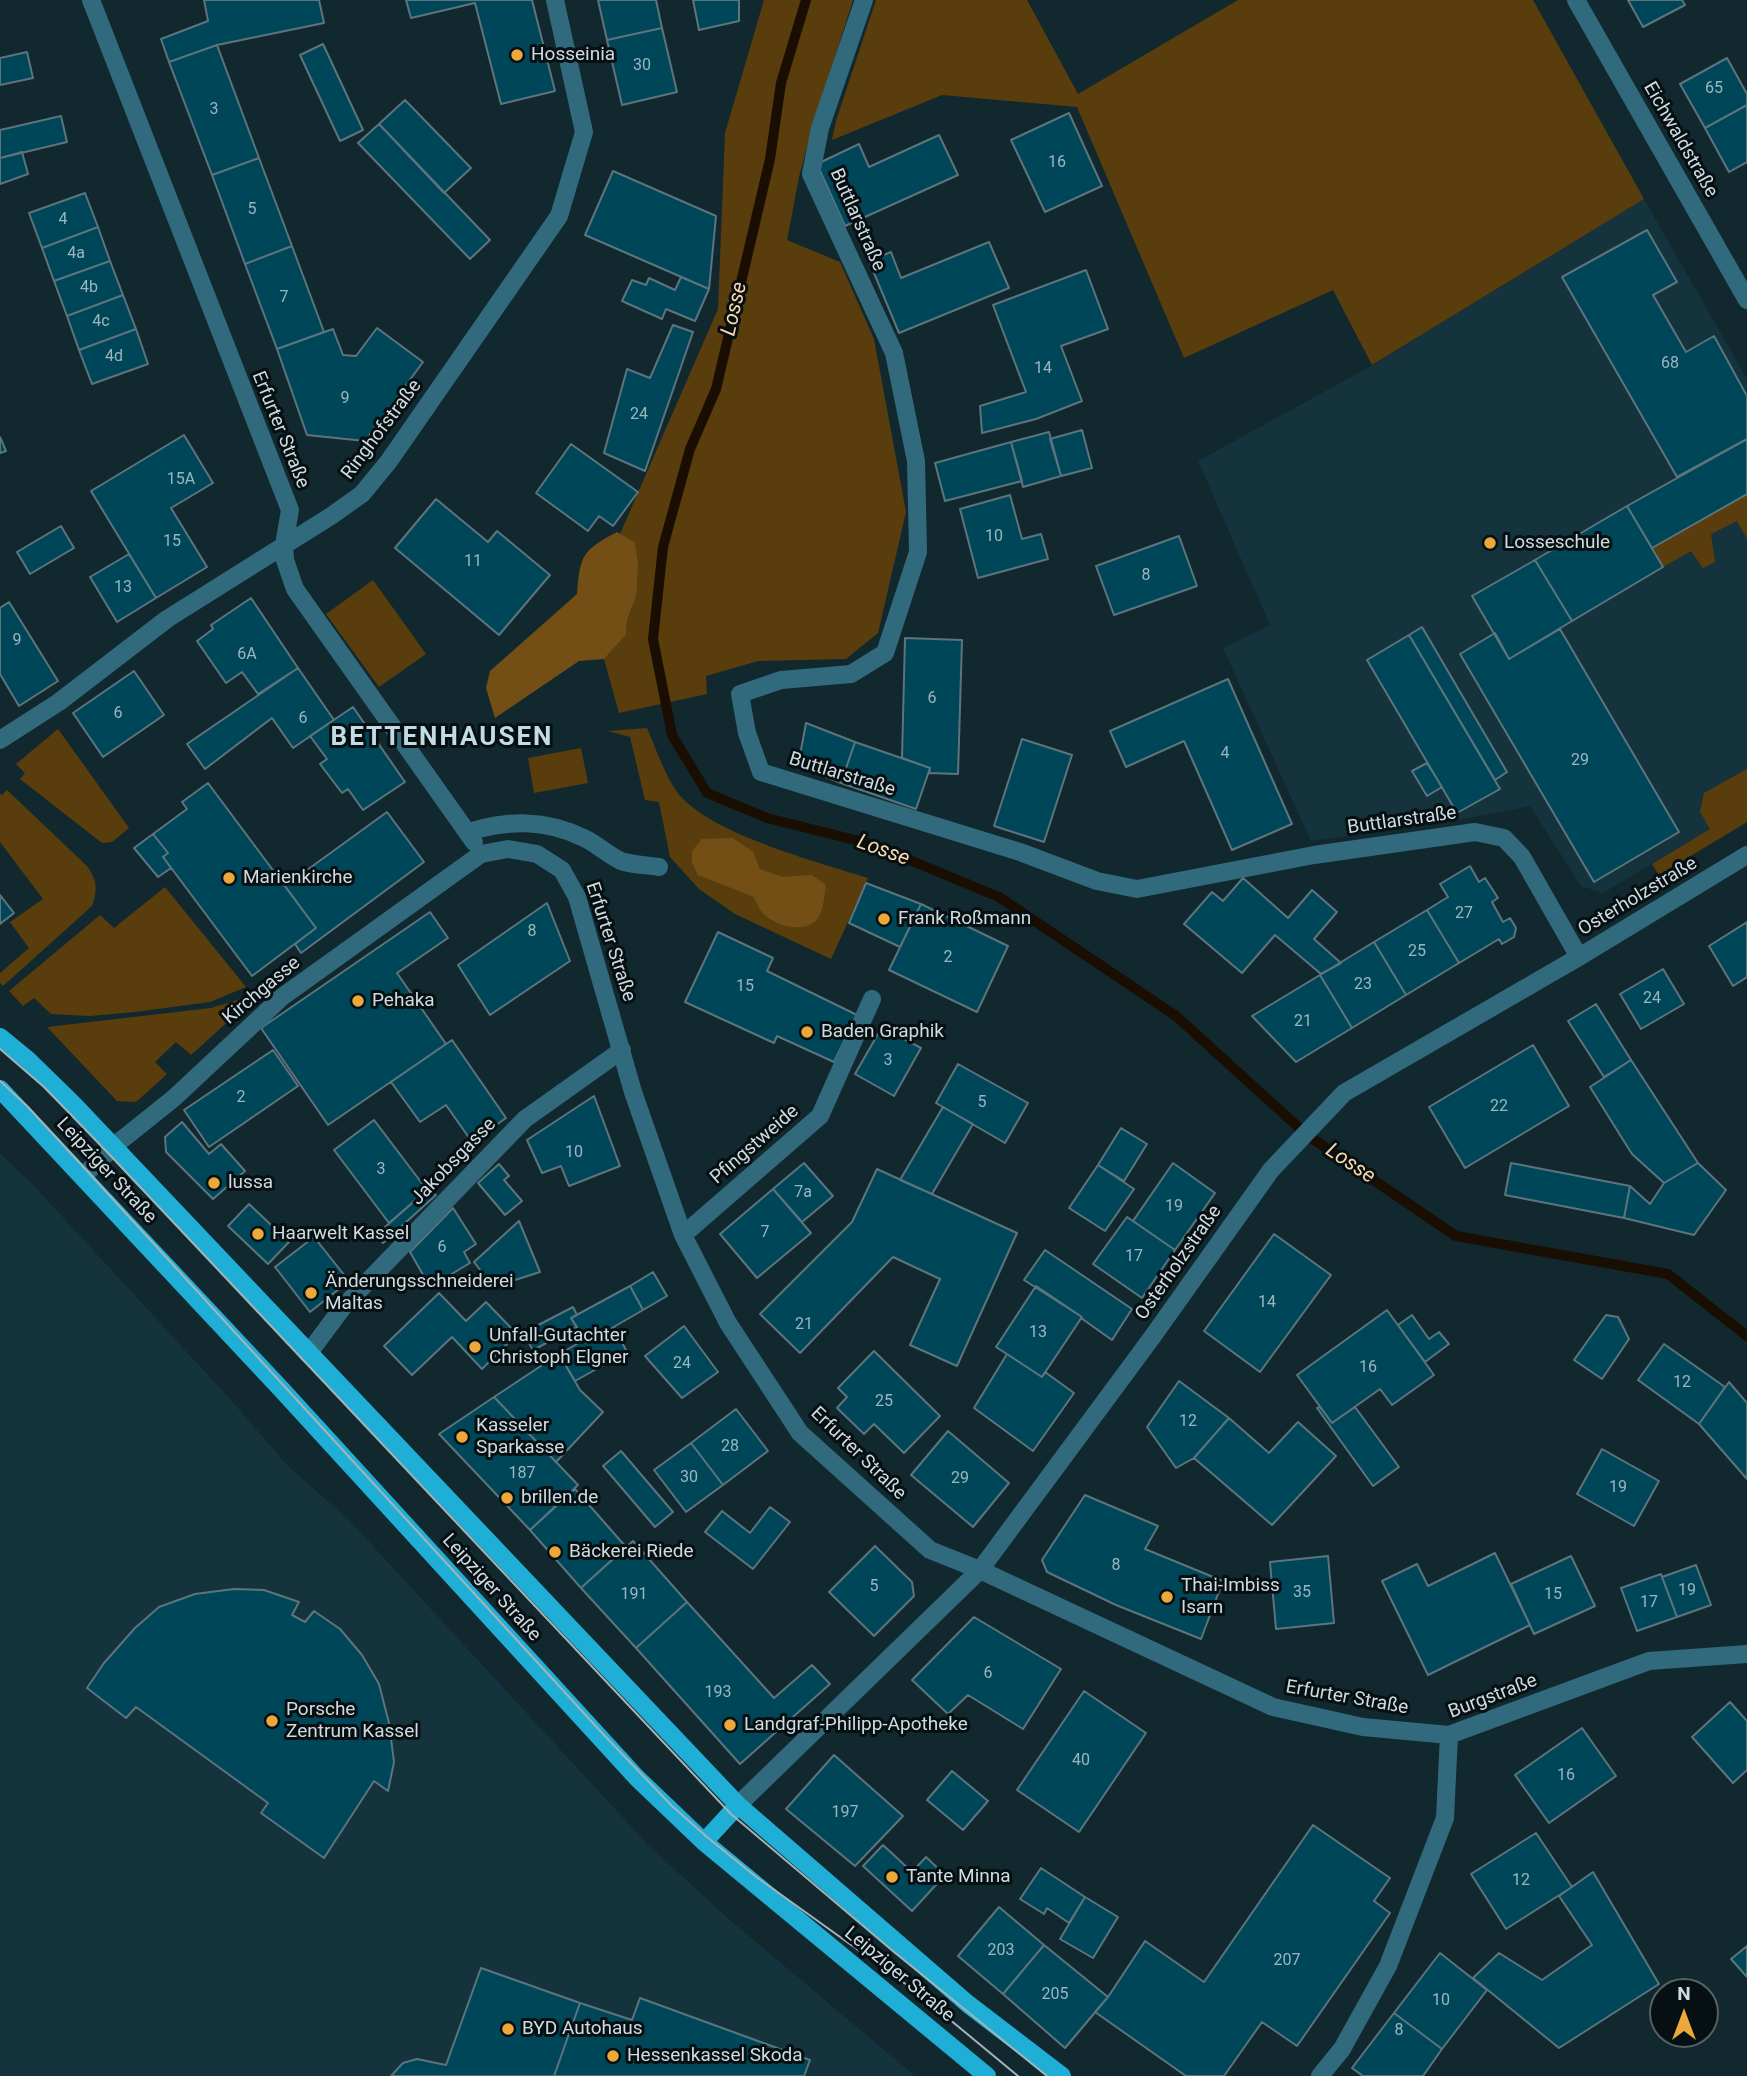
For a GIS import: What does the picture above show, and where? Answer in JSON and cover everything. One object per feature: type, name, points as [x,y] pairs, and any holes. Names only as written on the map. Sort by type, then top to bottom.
[{"type":"main road","name":"Leipziger Straße","points":[[0,1037],[50,1080],[738,1805],[968,2004],[1062,2076]]},
{"type":"main road","name":"Leipziger Straße","points":[[0,1089],[282,1390],[637,1778],[704,1842],[987,2076]]},
{"type":"main road","points":[[704,1842],[738,1805]]},
{"type":"street","name":"Erfurter Straße","points":[[91,0],[290,510],[285,552]]},
{"type":"street","name":"Ringhofstraße","points":[[0,740],[59,702],[167,619],[285,552],[362,494],[389,461],[559,216],[584,132],[555,0]]},
{"type":"street","name":"Buttlarstraße","points":[[864,0],[820,128],[811,174],[894,353],[916,461],[918,552],[885,653],[851,674],[781,680],[740,694],[747,733],[761,772],[1020,852],[1097,881],[1137,889],[1381,845],[1475,832],[1504,838],[1522,857],[1579,957]]},
{"type":"street","name":"Eichwaldstraße","points":[[1576,0],[1747,300]]},
{"type":"street","points":[[285,552],[295,589],[474,843],[493,825],[522,822],[555,827],[585,838],[623,861],[659,867]]},
{"type":"street","name":"Erfurter Straße","points":[[474,843],[537,854],[562,870],[577,897],[633,1092],[683,1236],[728,1323],[800,1433],[930,1550],[980,1570],[1273,1707],[1363,1727],[1449,1735]]},
{"type":"street","name":"Kirchgasse","points":[[83,1176],[174,1098],[282,997],[474,843]]},
{"type":"street","name":"Osterholzstraße","points":[[738,1805],[980,1570],[1153,1336],[1271,1170],[1344,1093],[1579,957],[1747,855]]},
{"type":"street","name":"Pfingstweide","points":[[683,1236],[820,1116],[872,999]]},
{"type":"street","name":"Jakobsgasse","points":[[308,1354],[343,1307],[525,1119],[622,1050]]},
{"type":"street","name":"Burgstraße","points":[[1320,2076],[1342,2049],[1388,1966],[1445,1818],[1449,1735],[1648,1661],[1747,1654]]},
{"type":"shaded area","points":[[764,0],[853,0],[812,129],[799,177],[787,240],[840,262],[874,339],[906,512],[878,633],[846,659],[758,661],[706,676],[707,694],[619,713],[604,659],[626,635],[627,620],[636,597],[635,542],[620,534],[718,309],[725,133]]},
{"type":"shaded area","points":[[876,0],[1027,0],[1078,94],[1238,0],[1533,0],[1644,199],[1372,365],[1333,290],[1184,358],[1077,107],[942,95],[832,140]]},
{"type":"shaded area","name":"Losseschule","points":[[1644,199],[1747,379],[1747,807],[1603,893],[1581,886],[1530,806],[1464,819],[1311,841],[1223,648],[1270,625],[1198,461],[1373,365]]},
{"type":"shaded area","points":[[1747,494],[1747,539],[1737,521],[1711,534],[1715,562],[1703,568],[1691,551],[1663,567],[1652,548]]},
{"type":"shaded area","points":[[617,532],[635,542],[638,565],[636,597],[627,620],[626,635],[604,659],[579,661],[495,718],[486,688],[490,671],[577,594],[585,556],[596,544]]},
{"type":"shaded area","points":[[373,580],[426,654],[379,687],[326,614]]},
{"type":"shaded area","points":[[647,728],[672,785],[692,807],[713,821],[766,845],[868,878],[831,959],[735,914],[699,889],[670,857],[659,802],[645,800],[630,737],[608,731]]},
{"type":"shaded area","points":[[58,729],[129,828],[112,842],[102,843],[20,779],[25,773],[16,764]]},
{"type":"shaded area","points":[[581,748],[588,783],[534,793],[528,758]]},
{"type":"shaded area","points":[[1747,769],[1747,822],[1659,875],[1652,864],[1710,829],[1700,812],[1704,793]]},
{"type":"shaded area","points":[[7,790],[87,866],[95,880],[96,890],[92,906],[3,986],[0,983],[0,973],[29,948],[10,922],[43,899],[0,842],[0,794]]},
{"type":"shaded area","points":[[733,838],[753,852],[760,869],[782,877],[812,875],[826,885],[823,907],[813,923],[798,927],[781,925],[762,912],[754,897],[698,875],[692,863],[692,851],[702,839]]},
{"type":"shaded area","points":[[165,887],[246,987],[210,1002],[90,1016],[51,1014],[34,998],[23,1006],[9,991],[100,915],[114,928]]},
{"type":"shaded area","points":[[251,996],[253,999],[191,1055],[176,1042],[155,1062],[167,1074],[136,1102],[117,1101],[47,1027],[211,1008]]},
{"type":"shaded area","points":[[0,1153],[36,1188],[232,1401],[287,1465],[349,1520],[649,1846],[731,1921],[915,2076],[0,2076]]},
{"type":"building","points":[[204,0],[319,0],[324,23],[217,45],[169,62],[161,39],[208,21]]},
{"type":"building","name":"Hosseinia","points":[[406,0],[532,0],[555,91],[501,104],[475,3],[411,18]]},
{"type":"building","points":[[598,0],[656,0],[662,28],[607,40]]},
{"type":"building","points":[[693,0],[739,0],[739,21],[699,30]]},
{"type":"building","points":[[1628,0],[1682,0],[1685,5],[1643,27]]},
{"type":"building","points":[[662,28],[677,92],[622,105],[607,40]]},
{"type":"building","points":[[323,44],[363,130],[340,141],[300,55]]},
{"type":"building","points":[[217,45],[259,158],[212,175],[169,62]]},
{"type":"building","points":[[27,52],[33,78],[0,85],[0,58]]},
{"type":"building","points":[[1727,58],[1747,94],[1747,105],[1705,128],[1680,84]]},
{"type":"building","points":[[405,100],[471,168],[444,193],[379,124]]},
{"type":"building","points":[[1747,105],[1747,162],[1729,172],[1705,128]]},
{"type":"building","points":[[1069,113],[1102,186],[1045,212],[1011,140]]},
{"type":"building","points":[[61,116],[67,142],[0,158],[0,130]]},
{"type":"building","points":[[379,124],[490,240],[470,259],[358,143]]},
{"type":"building","points":[[939,135],[958,175],[845,226],[817,164],[859,144],[869,167]]},
{"type":"building","points":[[22,152],[28,174],[0,184],[0,158]]},
{"type":"building","points":[[259,158],[292,246],[245,264],[212,175]]},
{"type":"building","points":[[613,171],[716,216],[709,289],[585,235]]},
{"type":"building","points":[[85,193],[98,227],[42,248],[29,213]]},
{"type":"building","points":[[98,227],[110,261],[54,281],[42,248]]},
{"type":"building","points":[[1647,230],[1677,282],[1653,295],[1686,352],[1714,336],[1747,396],[1747,439],[1677,477],[1562,277]]},
{"type":"building","points":[[989,242],[1009,288],[899,333],[869,261],[891,252],[901,278]]},
{"type":"building","points":[[292,246],[324,332],[277,349],[245,264]]},
{"type":"building","points":[[110,261],[123,295],[67,316],[54,281]]},
{"type":"building","points":[[1086,270],[1108,329],[1061,346],[1082,401],[1036,419],[982,433],[980,406],[1026,392],[993,305]]},
{"type":"building","points":[[681,277],[709,289],[695,321],[666,309],[662,319],[622,301],[632,280],[646,285],[649,278],[675,290]]},
{"type":"building","points":[[123,295],[136,329],[79,350],[67,316]]},
{"type":"building","points":[[673,325],[693,332],[645,471],[604,453],[627,369],[650,378]]},
{"type":"building","points":[[377,328],[423,362],[365,441],[307,435],[277,349],[333,329],[343,355],[356,356]]},
{"type":"building","points":[[136,329],[148,364],[92,384],[79,350]]},
{"type":"building","points":[[1082,430],[1092,468],[1061,476],[1050,439]]},
{"type":"building","points":[[1049,432],[1061,476],[1023,487],[1011,442]]},
{"type":"building","points":[[184,435],[213,483],[171,508],[207,567],[156,598],[91,491]]},
{"type":"building","points":[[0,437],[6,451],[0,453]]},
{"type":"building","points":[[1747,439],[1747,494],[1652,548],[1627,506]]},
{"type":"building","points":[[1011,442],[1022,481],[945,501],[935,463]]},
{"type":"building","points":[[571,444],[638,492],[613,526],[599,516],[588,531],[536,493]]},
{"type":"building","points":[[1010,495],[1022,539],[1041,534],[1048,559],[978,578],[960,509]]},
{"type":"building","points":[[436,499],[488,542],[497,531],[550,575],[499,635],[395,548]]},
{"type":"building","points":[[1627,506],[1663,567],[1572,621],[1535,560]]},
{"type":"building","points":[[61,526],[74,548],[30,574],[17,552]]},
{"type":"building","points":[[1179,536],[1197,586],[1114,615],[1096,566]]},
{"type":"building","points":[[129,554],[156,598],[117,622],[90,577]]},
{"type":"building","points":[[1535,560],[1572,621],[1509,659],[1472,596]]},
{"type":"building","points":[[251,598],[298,668],[258,694],[242,672],[226,683],[197,641],[213,629],[211,625]]},
{"type":"building","points":[[9,602],[58,681],[19,706],[0,674],[0,608]]},
{"type":"building","points":[[1422,627],[1507,772],[1495,780],[1409,635]]},
{"type":"building","points":[[1560,629],[1679,832],[1594,882],[1460,654],[1495,633],[1509,659]]},
{"type":"building","points":[[1409,635],[1500,789],[1457,813],[1367,660]]},
{"type":"building","points":[[905,638],[962,640],[958,774],[929,773],[930,768],[902,758]]},
{"type":"building","points":[[298,668],[334,720],[293,748],[272,718],[205,769],[187,744]]},
{"type":"building","points":[[134,671],[164,715],[103,757],[73,713]]},
{"type":"building","points":[[1228,679],[1292,824],[1232,850],[1184,741],[1126,767],[1110,731]]},
{"type":"building","points":[[353,707],[405,782],[363,810],[348,789],[342,793],[320,764],[327,759],[310,736]]},
{"type":"building","points":[[806,723],[855,742],[841,783],[798,766]]},
{"type":"building","points":[[1022,739],[1072,755],[1044,842],[994,826]]},
{"type":"building","points":[[855,742],[930,768],[916,809],[841,783]]},
{"type":"building","points":[[1427,763],[1442,787],[1427,796],[1412,771]]},
{"type":"building","name":"Marienkirche","points":[[208,783],[316,928],[252,976],[163,857],[168,853],[153,834],[187,809],[182,802]]},
{"type":"building","points":[[387,812],[424,862],[301,953],[295,944],[316,928],[285,886]]},
{"type":"building","points":[[153,834],[168,853],[163,857],[171,868],[158,877],[134,848]]},
{"type":"building","points":[[1470,866],[1479,882],[1485,878],[1498,898],[1492,902],[1503,922],[1510,918],[1516,928],[1514,937],[1502,944],[1499,939],[1459,963],[1427,910],[1448,897],[1440,884]]},
{"type":"building","points":[[1243,878],[1288,918],[1312,890],[1337,912],[1314,939],[1341,963],[1321,974],[1275,935],[1242,973],[1184,924],[1212,892],[1223,901]]},
{"type":"building","points":[[866,883],[921,904],[900,947],[849,923]]},
{"type":"building","points":[[0,895],[14,913],[0,924]]},
{"type":"building","points":[[547,903],[570,961],[490,1015],[458,965]]},
{"type":"building","points":[[921,904],[1008,946],[977,1012],[889,970]]},
{"type":"building","points":[[1427,910],[1459,963],[1406,995],[1374,942]]},
{"type":"building","name":"Pehaka","points":[[430,912],[448,938],[397,973],[446,1044],[328,1125],[261,1028]]},
{"type":"building","points":[[1747,922],[1747,977],[1733,986],[1709,946]]},
{"type":"building","points":[[718,932],[773,958],[767,971],[857,1015],[834,1062],[777,1036],[774,1043],[685,1002]]},
{"type":"building","points":[[1374,942],[1406,995],[1352,1028],[1320,975]]},
{"type":"building","points":[[1663,969],[1684,1004],[1641,1029],[1620,994]]},
{"type":"building","points":[[1320,975],[1352,1028],[1296,1062],[1252,1016]]},
{"type":"building","points":[[1596,1004],[1631,1060],[1604,1077],[1568,1021]]},
{"type":"building","points":[[882,1027],[921,1048],[894,1096],[855,1074]]},
{"type":"building","points":[[452,1040],[506,1118],[472,1142],[446,1105],[420,1122],[391,1082]]},
{"type":"building","points":[[1533,1045],[1569,1106],[1465,1168],[1429,1107]]},
{"type":"building","points":[[273,1050],[298,1086],[209,1147],[184,1110]]},
{"type":"building","points":[[1631,1060],[1698,1163],[1664,1183],[1632,1154],[1590,1087]]},
{"type":"building","points":[[958,1064],[1028,1103],[1005,1143],[936,1103]]},
{"type":"building","points":[[594,1096],[620,1166],[569,1186],[561,1166],[542,1173],[527,1140]]},
{"type":"building","points":[[943,1107],[973,1124],[932,1194],[900,1180]]},
{"type":"building","points":[[374,1120],[427,1190],[389,1223],[334,1150]]},
{"type":"building","points":[[182,1122],[209,1154],[221,1144],[245,1171],[213,1199],[166,1152],[165,1137]]},
{"type":"building","points":[[1121,1128],[1147,1144],[1124,1181],[1098,1165]]},
{"type":"building","points":[[804,1163],[833,1196],[802,1222],[773,1189]]},
{"type":"building","points":[[1173,1163],[1215,1193],[1175,1250],[1133,1221]]},
{"type":"building","points":[[1511,1163],[1630,1186],[1624,1218],[1505,1195]]},
{"type":"building","points":[[1698,1163],[1726,1190],[1694,1235],[1624,1218],[1630,1186],[1650,1204],[1664,1183]]},
{"type":"building","points":[[499,1164],[509,1176],[504,1180],[522,1201],[505,1215],[478,1183]]},
{"type":"building","points":[[1098,1165],[1134,1189],[1105,1231],[1069,1208]]},
{"type":"building","points":[[877,1169],[1017,1233],[957,1366],[910,1345],[940,1279],[893,1257],[800,1353],[760,1314],[852,1222]]},
{"type":"building","points":[[773,1189],[811,1233],[757,1278],[720,1234]]},
{"type":"building","points":[[427,1190],[436,1195],[383,1243],[376,1235]]},
{"type":"building","name":"Haarwelt Kassel","points":[[249,1204],[289,1242],[268,1264],[228,1226]]},
{"type":"building","points":[[453,1208],[476,1244],[464,1252],[470,1263],[430,1287],[410,1252]]},
{"type":"building","points":[[1127,1217],[1175,1250],[1142,1298],[1093,1264]]},
{"type":"building","points":[[519,1221],[540,1272],[493,1287],[474,1262]]},
{"type":"building","points":[[1274,1234],[1331,1275],[1260,1372],[1204,1331]]},
{"type":"building","points":[[314,1237],[349,1281],[310,1312],[275,1267]]},
{"type":"building","points":[[1045,1250],[1132,1309],[1112,1340],[1082,1317],[1024,1280]]},
{"type":"building","points":[[653,1272],[667,1296],[643,1310],[630,1286]]},
{"type":"building","points":[[630,1286],[643,1310],[586,1343],[571,1318]]},
{"type":"building","points":[[1036,1286],[1082,1317],[1042,1377],[996,1347]]},
{"type":"building","points":[[439,1293],[466,1321],[486,1302],[517,1334],[482,1369],[452,1337],[412,1375],[384,1346]]},
{"type":"building","points":[[573,1307],[577,1315],[571,1318],[577,1327],[533,1350],[523,1333]]},
{"type":"building","points":[[1387,1310],[1434,1375],[1392,1405],[1380,1389],[1332,1423],[1297,1375]]},
{"type":"building","points":[[1412,1315],[1429,1339],[1439,1332],[1449,1344],[1425,1362],[1398,1325]]},
{"type":"building","points":[[1606,1315],[1618,1317],[1629,1339],[1602,1379],[1574,1360]]},
{"type":"building","points":[[684,1326],[718,1372],[682,1398],[645,1356]]},
{"type":"building","points":[[614,1327],[627,1352],[575,1381],[559,1354]]},
{"type":"building","points":[[1664,1344],[1725,1387],[1699,1424],[1638,1380]]},
{"type":"building","points":[[874,1351],[940,1416],[904,1453],[874,1424],[864,1434],[837,1408],[847,1397],[838,1388]]},
{"type":"building","points":[[559,1354],[580,1390],[603,1412],[556,1462],[494,1397]]},
{"type":"building","points":[[1007,1354],[1042,1377],[1045,1372],[1074,1393],[1033,1451],[974,1408]]},
{"type":"building","points":[[1179,1381],[1229,1418],[1194,1458],[1176,1468],[1147,1427]]},
{"type":"building","points":[[1729,1382],[1747,1403],[1747,1479],[1699,1424]]},
{"type":"building","points":[[494,1397],[578,1485],[530,1530],[439,1434]]},
{"type":"building","points":[[1320,1407],[1332,1423],[1355,1407],[1399,1467],[1373,1486],[1317,1408]]},
{"type":"building","points":[[736,1409],[768,1451],[723,1485],[691,1443]]},
{"type":"building","points":[[1229,1418],[1269,1453],[1298,1422],[1336,1456],[1272,1525],[1194,1458]]},
{"type":"building","points":[[948,1431],[1009,1483],[973,1527],[911,1475]]},
{"type":"building","points":[[691,1443],[723,1485],[686,1512],[654,1470]]},
{"type":"building","points":[[1602,1449],[1659,1481],[1634,1526],[1577,1494]]},
{"type":"building","points":[[621,1451],[673,1512],[655,1527],[603,1466]]},
{"type":"building","points":[[575,1489],[626,1547],[581,1588],[530,1530]]},
{"type":"building","points":[[1085,1495],[1158,1526],[1145,1549],[1223,1581],[1201,1639],[1116,1605],[1047,1572],[1042,1560]]},
{"type":"building","points":[[770,1507],[790,1522],[753,1569],[705,1532],[722,1511],[750,1533]]},
{"type":"building","points":[[633,1541],[687,1602],[636,1648],[581,1588]]},
{"type":"building","points":[[875,1546],[912,1582],[914,1596],[874,1636],[829,1592]]},
{"type":"building","points":[[1495,1553],[1530,1625],[1428,1675],[1382,1581],[1417,1564],[1428,1586]]},
{"type":"building","points":[[1328,1556],[1334,1623],[1276,1629],[1270,1562]]},
{"type":"building","points":[[1571,1556],[1595,1606],[1534,1634],[1511,1584]]},
{"type":"building","points":[[1696,1565],[1711,1605],[1677,1617],[1662,1577]]},
{"type":"building","points":[[1661,1574],[1677,1617],[1637,1631],[1621,1588]]},
{"type":"building","name":"Porsche Zentrum Kassel","points":[[234,1589],[264,1590],[299,1602],[292,1615],[305,1622],[314,1611],[340,1629],[362,1655],[379,1684],[389,1723],[394,1762],[388,1791],[374,1781],[324,1858],[261,1813],[268,1803],[136,1707],[126,1718],[87,1688],[104,1663],[135,1628],[159,1607],[195,1594]]},
{"type":"building","points":[[687,1602],[774,1698],[812,1665],[830,1684],[740,1764],[636,1648]]},
{"type":"building","points":[[974,1617],[1061,1669],[1023,1729],[968,1695],[948,1714],[912,1680]]},
{"type":"building","points":[[1084,1691],[1146,1733],[1079,1832],[1017,1790]]},
{"type":"building","points":[[1730,1702],[1747,1721],[1747,1770],[1733,1783],[1692,1737]]},
{"type":"building","points":[[1582,1728],[1616,1776],[1549,1823],[1515,1775]]},
{"type":"building","points":[[834,1755],[903,1816],[855,1866],[786,1809]]},
{"type":"building","points":[[952,1771],[988,1801],[963,1830],[927,1800]]},
{"type":"building","points":[[1313,1825],[1390,1878],[1374,1901],[1390,1913],[1297,2046],[1262,2022],[1224,2076],[1186,2076],[1095,2012],[1145,1941],[1204,1982]]},
{"type":"building","points":[[1536,1833],[1572,1887],[1506,1929],[1471,1874]]},
{"type":"building","points":[[883,1845],[912,1872],[926,1857],[945,1875],[912,1911],[863,1866]]},
{"type":"building","points":[[1041,1868],[1085,1897],[1069,1923],[1047,1908],[1044,1914],[1020,1899]]},
{"type":"building","points":[[1593,1872],[1655,1978],[1649,1978],[1649,1990],[1559,2048],[1473,1978],[1499,1953],[1542,1980],[1592,1945],[1559,1896]]},
{"type":"building","points":[[1085,1897],[1118,1917],[1093,1958],[1060,1939]]},
{"type":"building","points":[[999,1907],[1044,1945],[1003,1994],[958,1956]]},
{"type":"building","points":[[1044,1945],[1108,1997],[1065,2048],[1003,1994]]},
{"type":"building","points":[[1747,1946],[1747,1977],[1731,1959]]},
{"type":"building","points":[[1440,1953],[1487,1990],[1442,2049],[1394,2013]]},
{"type":"building","points":[[481,1968],[580,2003],[554,2076],[391,2076],[403,2063],[417,2059],[446,2065]]},
{"type":"building","points":[[640,1998],[810,2060],[804,2076],[554,2076],[580,2003],[632,2020]]},
{"type":"building","points":[[1394,2013],[1442,2049],[1423,2076],[1363,2076],[1352,2068]]},
{"type":"waterway","name":"Losse","points":[[806,0],[781,83],[770,159],[716,389],[690,449],[663,547],[653,639],[672,735],[707,793],[767,818],[871,844],[999,897],[1176,1016],[1307,1135],[1456,1236],[1668,1274],[1747,1336]]},
{"type":"tram line","points":[[0,1049],[44,1087],[108,1153],[731,1814],[894,1952],[1047,2076]]},
{"type":"tram line","points":[[0,1081],[27,1106],[672,1806],[755,1876],[914,1990],[1018,2076]]},
{"type":"place","name":"Hosseinia","points":[[517,55]]},
{"type":"place","name":"Losseschule","points":[[1490,543]]},
{"type":"place","name":"Marienkirche","points":[[229,878]]},
{"type":"place","name":"Frank Roßmann","points":[[884,919]]},
{"type":"place","name":"Pehaka","points":[[358,1001]]},
{"type":"place","name":"Baden Graphik","points":[[807,1032]]},
{"type":"place","name":"lussa","points":[[214,1183]]},
{"type":"place","name":"Haarwelt Kassel","points":[[258,1234]]},
{"type":"place","name":"Änderungsschneiderei Maltas","points":[[311,1293]]},
{"type":"place","name":"Unfall-Gutachter Christoph Elgner","points":[[475,1347]]},
{"type":"place","name":"Kasseler Sparkasse","points":[[462,1437]]},
{"type":"place","name":"brillen.de","points":[[507,1498]]},
{"type":"place","name":"Bäckerei Riede","points":[[555,1552]]},
{"type":"place","name":"Thai-Imbiss Isarn","points":[[1167,1597]]},
{"type":"place","name":"Porsche Zentrum Kassel","points":[[272,1721]]},
{"type":"place","name":"Landgraf-Philipp-Apotheke","points":[[730,1725]]},
{"type":"place","name":"Tante Minna","points":[[892,1877]]},
{"type":"place","name":"BYD Autohaus","points":[[508,2029]]},
{"type":"place","name":"Hessenkassel Skoda","points":[[613,2056]]},
{"type":"district","name":"BETTENHAUSEN","points":[[442,738]]}]
